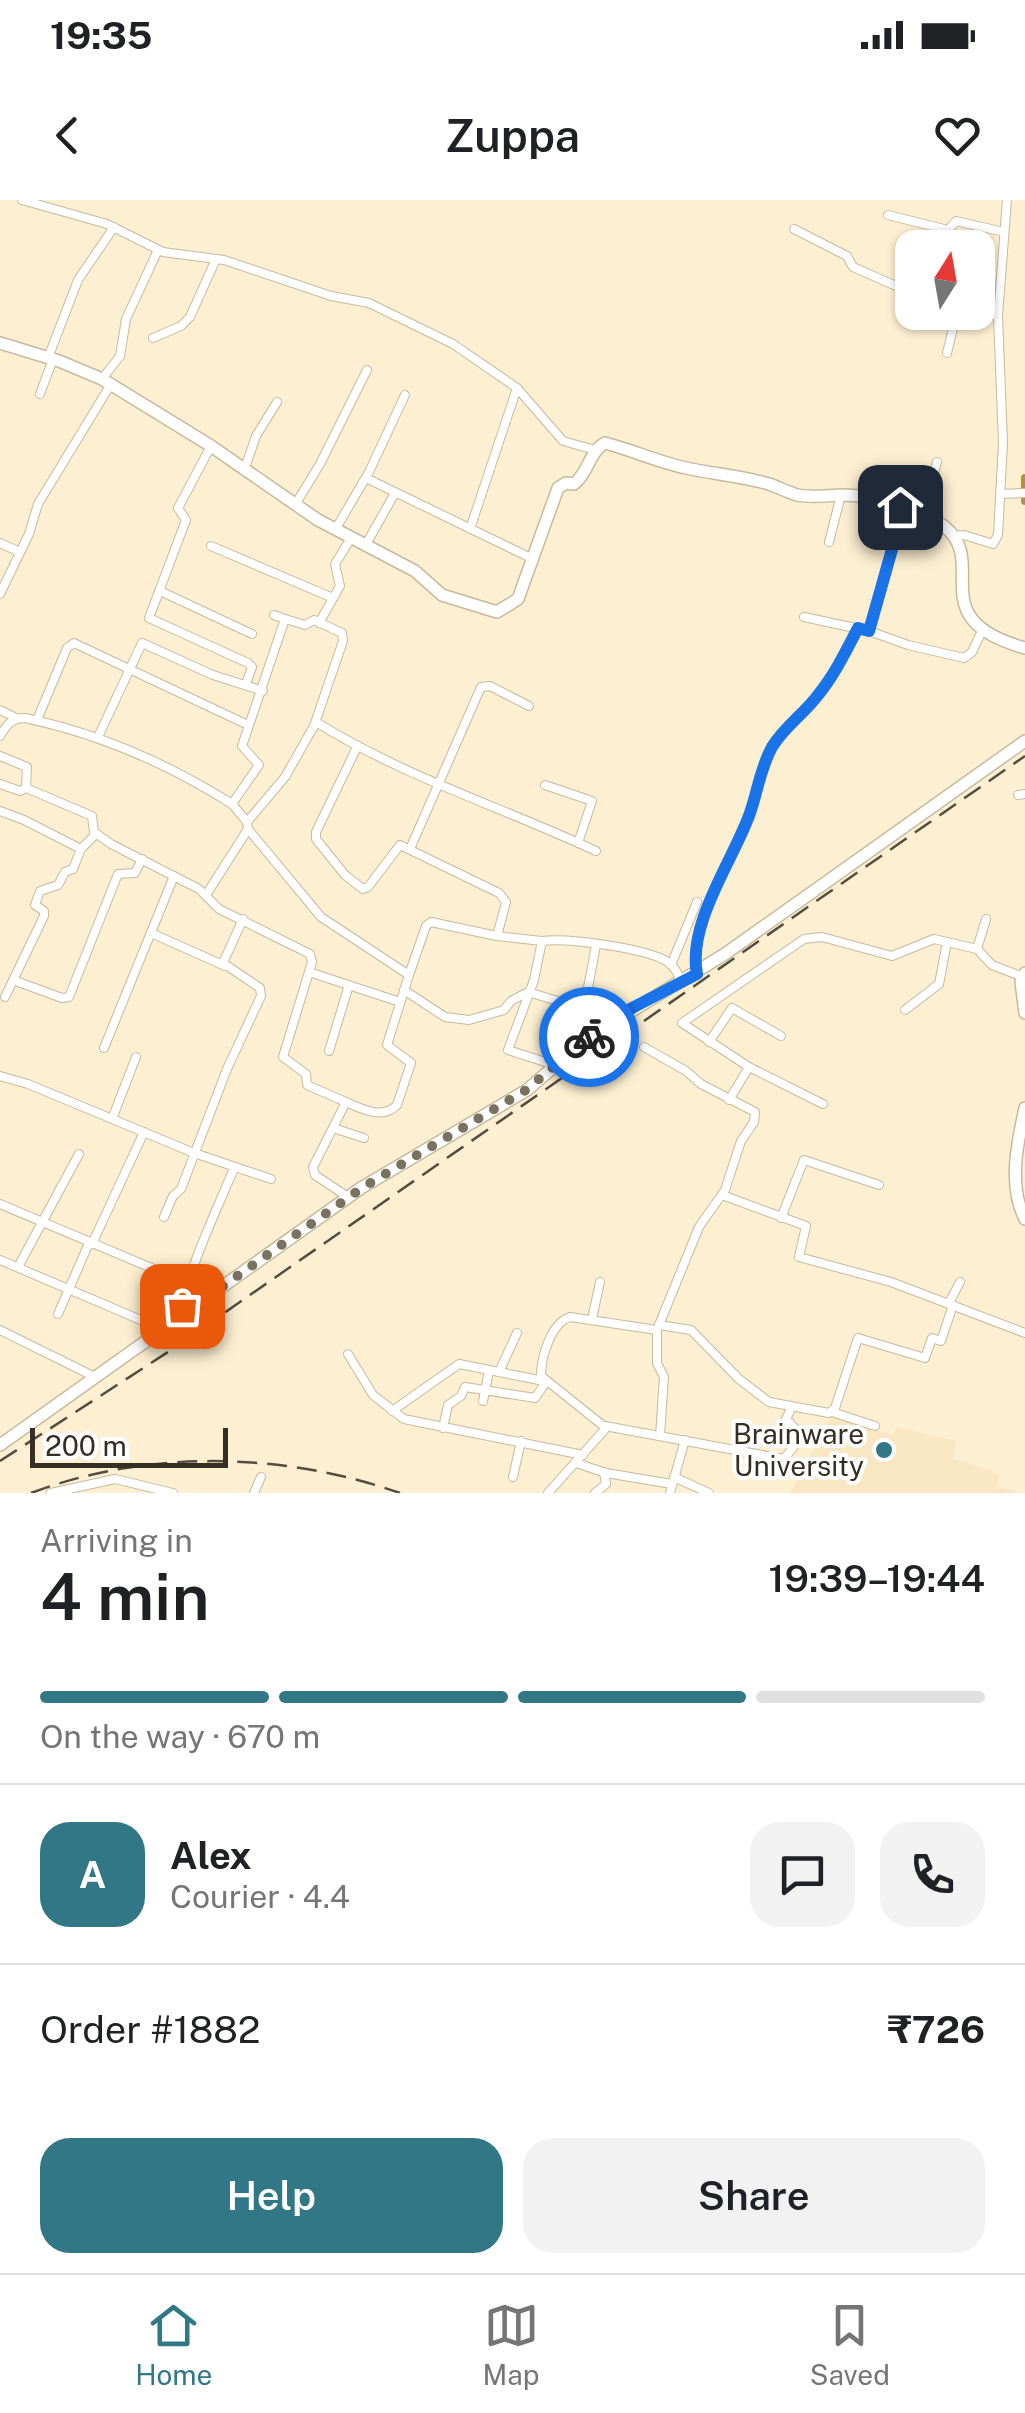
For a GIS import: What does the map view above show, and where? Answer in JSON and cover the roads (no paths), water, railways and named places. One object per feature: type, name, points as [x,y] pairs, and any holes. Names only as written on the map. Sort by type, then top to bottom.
[{"type":"street","points":[[22,200],[114,227],[158,250],[216,259],[378,307],[454,344],[517,388],[562,442],[595,450]]},
{"type":"street","points":[[58,211],[62,200]]},
{"type":"street","points":[[953,536],[964,535],[994,544],[1002,443],[998,316],[1007,200]]},
{"type":"street","points":[[888,215],[948,230],[956,222],[1004,232]]},
{"type":"street","points":[[40,394],[78,280],[114,227]]},
{"type":"street","points":[[794,229],[846,256],[853,267],[895,286]]},
{"type":"street","points":[[0,594],[38,504],[120,356],[128,314],[158,250]]},
{"type":"street","points":[[152,338],[180,326],[190,317],[216,259]]},
{"type":"street","points":[[947,353],[953,330]]},
{"type":"street","points":[[0,343],[107,382],[211,446],[295,505],[415,571],[442,596],[497,612],[518,599],[558,488],[574,484],[587,472],[595,450],[605,443],[685,468],[768,484],[800,496],[877,498],[923,515],[944,526],[953,536],[962,559],[963,601],[982,631],[1025,648]]},
{"type":"street","points":[[295,505],[367,370]]},
{"type":"street","points":[[470,528],[517,388]]},
{"type":"street","points":[[336,530],[406,394]]},
{"type":"street","points":[[244,471],[256,436],[277,402]]},
{"type":"street","points":[[211,446],[179,505],[186,520],[150,618],[248,663],[252,667],[246,684]]},
{"type":"street","points":[[923,515],[937,462]]},
{"type":"street","points":[[366,478],[533,560]]},
{"type":"street","points":[[366,546],[395,493]]},
{"type":"street","points":[[1000,494],[1024,493]]},
{"type":"street","points":[[829,542],[841,495]]},
{"type":"street","points":[[869,631],[903,508]]},
{"type":"street","points":[[319,623],[340,582],[334,564],[351,538]]},
{"type":"street","points":[[0,543],[20,552]]},
{"type":"street","points":[[210,546],[333,598]]},
{"type":"street","points":[[160,591],[252,634]]},
{"type":"street","points":[[206,895],[316,722],[343,638],[342,633],[312,620],[307,625],[274,615]]},
{"type":"street","points":[[804,617],[964,658],[972,652],[982,631]]},
{"type":"street","points":[[232,804],[259,764],[242,746],[285,619]]},
{"type":"street","points":[[697,974],[694,954],[708,910],[750,813],[760,772],[788,724],[816,699],[835,672],[858,628]]},
{"type":"street","points":[[38,720],[66,648],[74,643],[248,725]]},
{"type":"street","points":[[98,737],[142,643],[213,675],[262,691]]},
{"type":"street","points":[[410,849],[481,688],[490,686],[529,706]]},
{"type":"street","points":[[0,710],[16,718],[38,720],[98,737],[172,770],[232,804],[321,917],[409,975]]},
{"type":"street","points":[[0,736],[16,718]]},
{"type":"street","points":[[316,722],[357,747],[438,786],[527,819],[596,851]]},
{"type":"street","points":[[0,1445],[348,1198],[526,1090],[586,1039],[632,1008],[697,974],[1025,741]]},
{"type":"street","points":[[357,747],[316,839],[345,875],[364,888],[396,847],[410,849],[504,897],[497,936]]},
{"type":"street","points":[[0,756],[27,767],[26,788]]},
{"type":"street","points":[[0,784],[20,792],[26,788]]},
{"type":"street","points":[[545,785],[592,801],[578,843]]},
{"type":"street","points":[[26,788],[92,816],[96,834],[206,895],[219,909],[310,954],[309,972],[283,1057],[306,1074],[307,1085],[381,1113],[392,1111],[412,1069],[408,1058],[387,1045],[428,922],[497,936],[642,952],[671,964],[681,982]]},
{"type":"street","points":[[0,811],[81,850]]},
{"type":"street","points":[[5,997],[44,916],[43,910],[35,905],[40,891],[58,885],[96,834]]},
{"type":"street","points":[[13,980],[62,998],[69,996],[117,877],[121,872],[135,874],[142,859]]},
{"type":"street","points":[[104,1048],[174,876]]},
{"type":"street","points":[[671,964],[697,902]]},
{"type":"street","points":[[227,967],[223,960],[243,919]]},
{"type":"street","points":[[977,949],[986,919]]},
{"type":"street","points":[[151,933],[227,967],[262,992],[182,1189],[173,1196],[164,1217]]},
{"type":"street","points":[[823,1104],[749,1067],[684,1025],[684,1020],[804,938],[822,937],[892,956],[929,940],[977,949],[992,965],[1024,975],[1025,1013]]},
{"type":"street","points":[[542,941],[508,1050],[558,1066]]},
{"type":"street","points":[[905,1010],[939,984],[947,942]]},
{"type":"street","points":[[404,990],[445,1016],[469,1020],[504,1010],[510,1000],[528,992],[584,1008],[596,946]]},
{"type":"street","points":[[309,972],[400,1002]]},
{"type":"street","points":[[329,1050],[349,985]]},
{"type":"street","points":[[709,1042],[732,1008],[780,1036]]},
{"type":"street","points":[[644,1047],[729,1100],[752,1109],[754,1120],[741,1142],[722,1195],[699,1227],[658,1327],[657,1363],[664,1377],[660,1436]]},
{"type":"street","points":[[112,1119],[136,1058]]},
{"type":"street","points":[[729,1100],[749,1067]]},
{"type":"street","points":[[0,1076],[270,1179]]},
{"type":"street","points":[[346,1102],[313,1171],[348,1198]]},
{"type":"street","points":[[1025,1108],[1015,1184],[1025,1220]]},
{"type":"street","points":[[333,1128],[364,1138]]},
{"type":"street","points":[[58,1314],[144,1132]]},
{"type":"street","points":[[18,1267],[79,1154]]},
{"type":"street","points":[[781,1218],[804,1160],[879,1185]]},
{"type":"street","points":[[185,1313],[182,1306],[188,1283],[234,1168]]},
{"type":"street","points":[[722,1195],[806,1226],[799,1257],[886,1281],[1025,1333]]},
{"type":"street","points":[[0,1204],[188,1283]]},
{"type":"street","points":[[0,1260],[162,1329]]},
{"type":"street","points":[[592,1319],[600,1282]]},
{"type":"street","points":[[832,1412],[858,1338],[926,1358],[932,1338],[942,1341],[960,1282]]},
{"type":"street","points":[[792,1407],[786,1419],[802,1436],[784,1459],[605,1426],[547,1382],[542,1376],[542,1365],[554,1331],[561,1320],[570,1316],[690,1330],[770,1402],[832,1412],[875,1426]]},
{"type":"street","points":[[0,1330],[95,1377]]},
{"type":"street","points":[[483,1401],[494,1371],[517,1333]]},
{"type":"street","points":[[348,1354],[363,1384],[392,1411],[414,1422],[521,1441],[579,1459],[604,1472],[709,1493]]},
{"type":"street","points":[[392,1411],[458,1364],[547,1382]]},
{"type":"street","points":[[443,1428],[449,1403],[460,1398],[464,1388],[536,1398],[547,1382]]},
{"type":"street","points":[[553,1491],[605,1426]]},
{"type":"street","points":[[672,1485],[684,1440]]},
{"type":"street","points":[[513,1476],[521,1441]]},
{"type":"street","points":[[595,1493],[606,1484],[604,1472]]},
{"type":"street","points":[[254,1493],[261,1477]]},
{"type":"street","points":[[51,1493],[105,1480],[172,1493]]},
{"type":"waterway","points":[[1025,478],[1025,487]]},
{"type":"railway","points":[[0,1461],[168,1352],[1025,756]]},
{"type":"railway","points":[[31,1493],[122,1469],[216,1461],[309,1470],[400,1493]]},
{"type":"place","name":"Brainware University","points":[[884,1450]]}]
